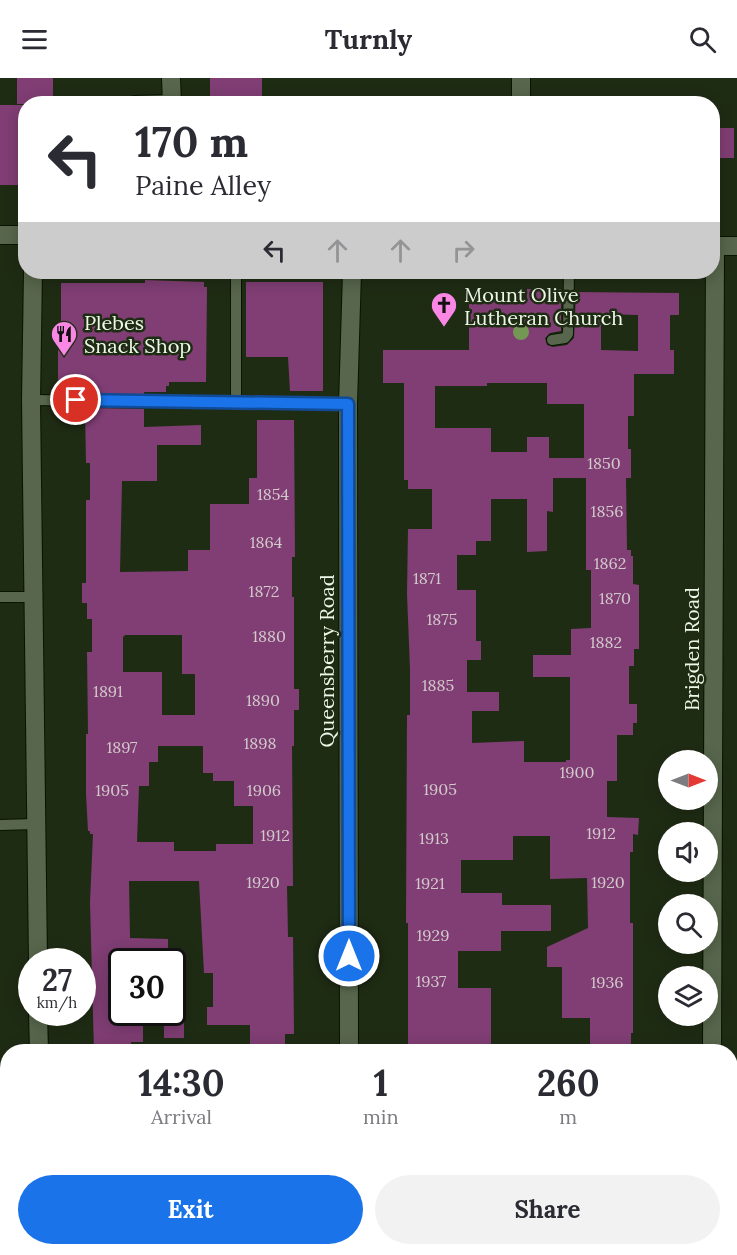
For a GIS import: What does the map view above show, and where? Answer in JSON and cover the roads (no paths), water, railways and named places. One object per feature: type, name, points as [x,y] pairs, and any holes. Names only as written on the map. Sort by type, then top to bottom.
[{"type":"street","points":[[171,78],[172,96]]},
{"type":"street","points":[[521,78],[521,96]]},
{"type":"street","points":[[0,235],[18,235]]},
{"type":"street","points":[[720,246],[737,246]]},
{"type":"street","points":[[33,279],[31,400],[38,948]]},
{"type":"street","name":"Queensberry Road","points":[[349,1044],[348,404],[352,279]]},
{"type":"street","name":"Brigden Road","points":[[712,1044],[714,279]]},
{"type":"street","points":[[38,1026],[39,1044]]},
{"type":"lane","points":[[236,279],[236,403]]},
{"type":"lane","points":[[552,340],[565,338],[568,334],[569,279]]},
{"type":"lane","points":[[31,400],[348,404]]},
{"type":"lane","points":[[0,597],[33,597]]},
{"type":"lane","points":[[0,825],[36,824]]},
{"type":"place","name":"Mount Olive Lutheran Church","points":[[444,328]]},
{"type":"place","name":"Plebes Snack Shop","points":[[64,357]]}]
